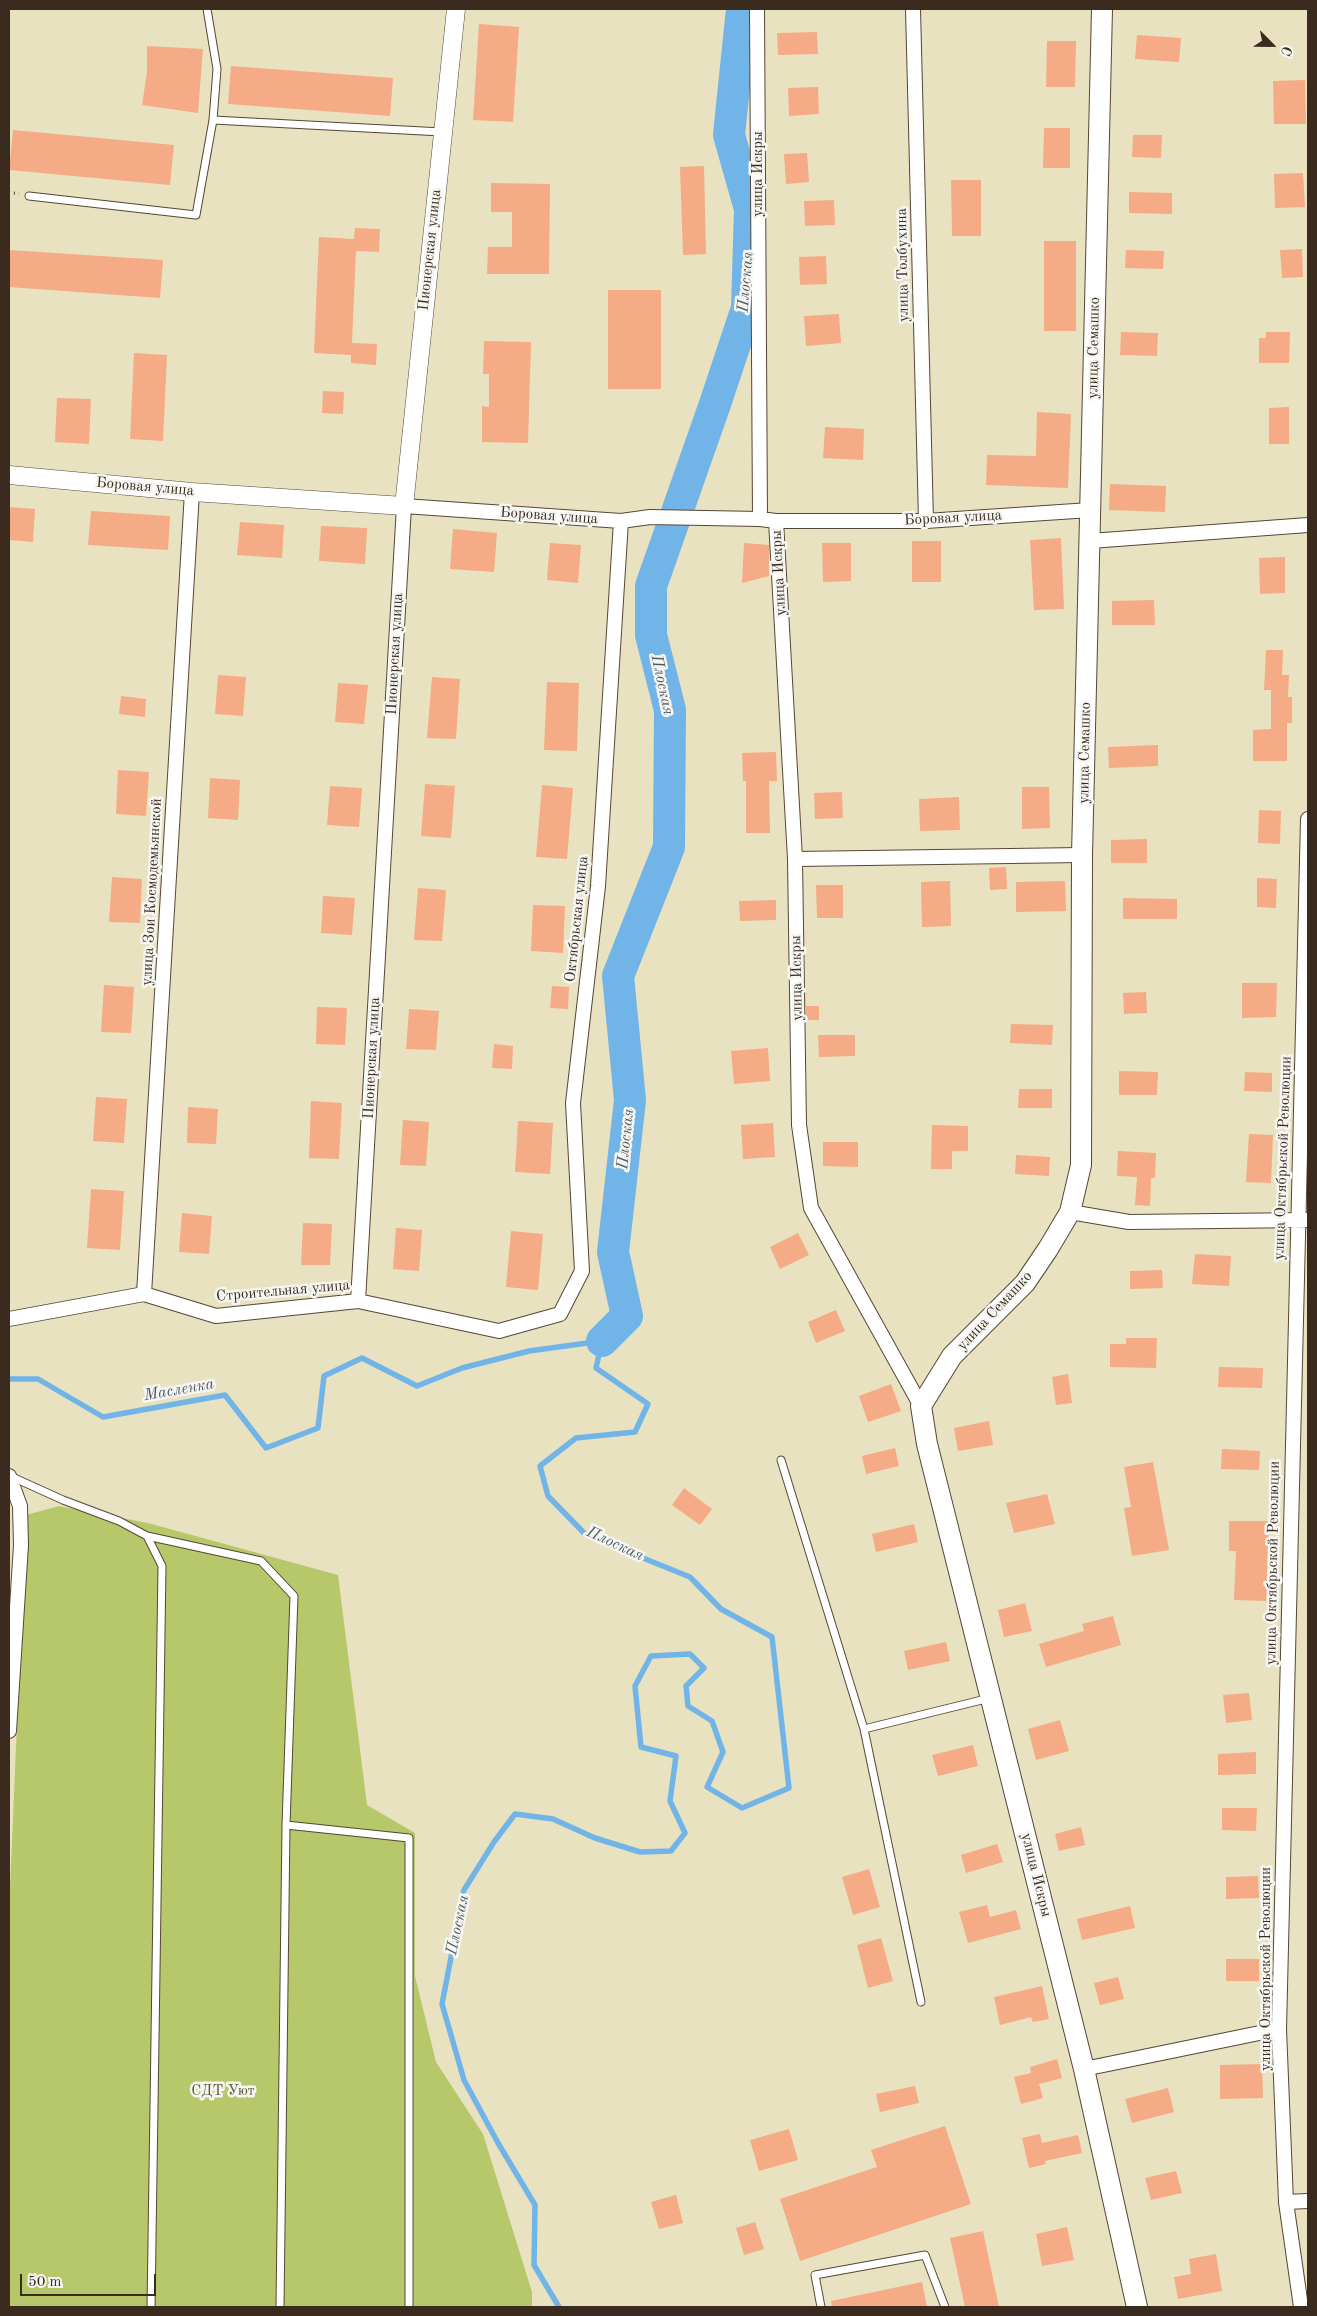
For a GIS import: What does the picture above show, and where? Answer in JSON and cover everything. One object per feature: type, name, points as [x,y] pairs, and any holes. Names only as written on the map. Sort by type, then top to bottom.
[{"type":"main road","name":"улица Семашко","points":[[921,1406],[952,1356],[1025,1283],[1070,1212],[1081,1165],[1082,855],[1102,9]]},
{"type":"main road","name":"улица Искры","points":[[921,1406],[927,1444],[1084,2068],[1137,2307]]},
{"type":"street","name":"Пионерская улица","points":[[358,1301],[404,506],[456,9]]},
{"type":"street","name":"улица Искры","points":[[757,9],[760,519]]},
{"type":"street","name":"улица Толбухина","points":[[913,9],[926,521]]},
{"type":"street","name":"Боровая улица","points":[[9,475],[192,492],[621,521],[650,517],[776,521],[926,521],[1090,510]]},
{"type":"street","name":"улица Зои Космодемьянской","points":[[144,1294],[192,492]]},
{"type":"street","name":"Октябрьская улица","points":[[560,1314],[582,1271],[573,1103],[598,886],[621,521]]},
{"type":"street","name":"улица Искры","points":[[776,521],[795,859],[799,1125],[811,1208],[921,1406]]},
{"type":"street","points":[[1090,541],[1308,525]]},
{"type":"street","name":"улица Октябрьской Революции","points":[[1301,2307],[1286,2202],[1279,2028],[1303,1220],[1308,819]]},
{"type":"street","points":[[795,859],[1082,855]]},
{"type":"street","points":[[1070,1212],[1129,1222],[1303,1220]]},
{"type":"street","name":"Строительная улица","points":[[9,1319],[144,1294],[216,1316],[358,1301],[499,1331],[560,1314]]},
{"type":"street","points":[[9,1476],[20,1506],[21,1545],[9,1731]]},
{"type":"street","points":[[1084,2068],[1279,2028]]},
{"type":"street","points":[[1286,2202],[1308,2201]]},
{"type":"lane","points":[[29,196],[196,215],[213,120],[217,68],[207,9]]},
{"type":"lane","points":[[213,120],[443,132]]},
{"type":"lane","points":[[781,1460],[864,1729],[921,2002]]},
{"type":"lane","points":[[9,1476],[63,1500],[119,1521],[147,1536],[261,1561],[294,1596],[286,1825],[280,2307]]},
{"type":"lane","points":[[147,1536],[162,1566],[151,2307]]},
{"type":"lane","points":[[864,1729],[991,1698]]},
{"type":"lane","points":[[286,1825],[408,1838],[409,2307]]},
{"type":"lane","points":[[821,2307],[815,2275],[925,2255],[945,2307]]},
{"type":"green space","name":"СДТ Уют","points":[[59,1506],[148,1523],[338,1575],[367,1805],[415,1833],[415,1976],[436,2062],[483,2134],[532,2292],[532,2307],[9,2307],[9,1910],[26,1515]]},
{"type":"building","points":[[479,24],[519,27],[513,122],[473,120]]},
{"type":"building","points":[[817,32],[818,54],[778,55],[777,33]]},
{"type":"building","points":[[1137,35],[1181,38],[1179,62],[1135,59]]},
{"type":"building","points":[[1047,41],[1076,41],[1075,87],[1046,87]]},
{"type":"building","points":[[147,46],[203,49],[198,113],[142,105],[147,72]]},
{"type":"building","points":[[231,66],[393,78],[390,116],[228,104]]},
{"type":"building","points":[[1305,80],[1306,124],[1274,124],[1273,81]]},
{"type":"building","points":[[818,87],[819,114],[789,116],[788,88]]},
{"type":"building","points":[[1044,128],[1070,128],[1070,168],[1043,168]]},
{"type":"building","points":[[13,130],[174,145],[170,185],[9,170]]},
{"type":"building","points":[[1133,135],[1162,135],[1161,158],[1132,157]]},
{"type":"building","points":[[807,153],[809,182],[786,184],[784,154]]},
{"type":"building","points":[[704,166],[706,254],[683,255],[680,167]]},
{"type":"building","points":[[1303,173],[1305,207],[1275,208],[1274,174]]},
{"type":"building","points":[[951,180],[981,180],[981,236],[952,236]]},
{"type":"building","points":[[491,183],[550,184],[549,274],[487,274],[488,247],[512,247],[512,212],[491,212]]},
{"type":"building","points":[[1129,192],[1172,193],[1172,214],[1129,213]]},
{"type":"building","points":[[834,200],[835,225],[805,226],[804,201]]},
{"type":"building","points":[[355,228],[380,229],[379,252],[356,251],[352,343],[377,344],[376,365],[351,363],[351,355],[314,353],[319,237],[354,239]]},
{"type":"building","points":[[1044,241],[1076,241],[1076,331],[1044,331]]},
{"type":"building","points":[[1302,249],[1303,277],[1282,278],[1280,250]]},
{"type":"building","points":[[9,250],[163,260],[160,298],[9,287]]},
{"type":"building","points":[[1126,250],[1164,251],[1163,269],[1125,268]]},
{"type":"building","points":[[826,256],[827,284],[800,285],[799,257]]},
{"type":"building","points":[[608,290],[661,290],[661,389],[608,389]]},
{"type":"building","points":[[839,314],[841,343],[806,346],[804,316]]},
{"type":"building","points":[[1121,332],[1158,333],[1157,356],[1120,355]]},
{"type":"building","points":[[1266,332],[1290,332],[1289,363],[1259,363],[1259,338],[1266,338]]},
{"type":"building","points":[[484,341],[531,342],[528,443],[482,442],[482,406],[489,407],[489,374],[483,374]]},
{"type":"building","points":[[134,353],[167,355],[163,441],[130,439]]},
{"type":"building","points":[[323,391],[344,392],[343,414],[322,413]]},
{"type":"building","points":[[57,398],[91,399],[89,444],[55,442]]},
{"type":"building","points":[[1289,407],[1289,444],[1269,444],[1269,408]]},
{"type":"building","points":[[1037,412],[1071,414],[1068,488],[986,485],[987,455],[1036,456]]},
{"type":"building","points":[[825,427],[864,429],[863,460],[823,458]]},
{"type":"building","points":[[1110,484],[1166,486],[1165,512],[1109,510]]},
{"type":"building","points":[[9,507],[35,509],[33,542],[9,540]]},
{"type":"building","points":[[91,511],[170,516],[168,550],[88,545]]},
{"type":"building","points":[[240,522],[284,525],[282,558],[237,555]]},
{"type":"building","points":[[321,526],[367,528],[365,564],[319,561]]},
{"type":"building","points":[[453,529],[497,533],[494,572],[450,569]]},
{"type":"building","points":[[1061,538],[1064,609],[1034,610],[1030,540]]},
{"type":"building","points":[[912,541],[941,541],[941,582],[912,582]]},
{"type":"building","points":[[550,543],[581,545],[578,583],[547,580]]},
{"type":"building","points":[[744,543],[769,545],[769,576],[742,583]]},
{"type":"building","points":[[822,543],[851,543],[851,581],[823,582]]},
{"type":"building","points":[[1285,557],[1285,593],[1260,594],[1259,558]]},
{"type":"building","points":[[1154,600],[1155,625],[1112,625],[1112,601]]},
{"type":"building","points":[[1266,650],[1283,650],[1282,675],[1289,675],[1288,697],[1292,697],[1292,723],[1287,723],[1287,761],[1253,761],[1253,730],[1271,729],[1271,690],[1264,690]]},
{"type":"building","points":[[218,675],[246,677],[243,716],[215,714]]},
{"type":"building","points":[[432,677],[460,679],[456,739],[427,738]]},
{"type":"building","points":[[547,682],[579,683],[577,751],[544,750]]},
{"type":"building","points":[[338,683],[368,685],[364,724],[335,722]]},
{"type":"building","points":[[121,696],[146,699],[145,717],[119,714]]},
{"type":"building","points":[[1158,745],[1158,766],[1109,768],[1108,747]]},
{"type":"building","points":[[776,752],[777,781],[769,781],[770,833],[746,833],[746,781],[743,781],[742,753]]},
{"type":"building","points":[[118,770],[149,772],[146,816],[116,814]]},
{"type":"building","points":[[210,778],[240,780],[238,820],[208,818]]},
{"type":"building","points":[[425,784],[455,786],[451,838],[421,836]]},
{"type":"building","points":[[542,785],[573,788],[567,859],[536,857]]},
{"type":"building","points":[[330,786],[362,788],[359,827],[327,825]]},
{"type":"building","points":[[1022,787],[1049,787],[1050,828],[1022,829]]},
{"type":"building","points":[[842,792],[843,818],[815,819],[814,793]]},
{"type":"building","points":[[959,797],[960,830],[920,831],[919,799]]},
{"type":"building","points":[[1259,810],[1281,811],[1280,844],[1258,843]]},
{"type":"building","points":[[1147,839],[1147,863],[1111,863],[1111,840]]},
{"type":"building","points":[[1006,867],[1007,889],[990,890],[989,868]]},
{"type":"building","points":[[112,877],[142,879],[140,923],[109,922]]},
{"type":"building","points":[[1257,878],[1277,879],[1276,908],[1257,907]]},
{"type":"building","points":[[950,881],[951,926],[922,927],[921,882]]},
{"type":"building","points":[[1065,881],[1066,911],[1016,912],[1016,882]]},
{"type":"building","points":[[816,885],[843,885],[843,918],[817,918]]},
{"type":"building","points":[[418,888],[446,890],[442,941],[414,940]]},
{"type":"building","points":[[323,896],[355,898],[352,935],[321,933]]},
{"type":"building","points":[[1123,898],[1177,899],[1177,919],[1123,919]]},
{"type":"building","points":[[776,900],[776,920],[740,921],[739,901]]},
{"type":"building","points":[[533,905],[565,906],[563,953],[531,951]]},
{"type":"building","points":[[1242,983],[1277,983],[1276,1017],[1242,1018]]},
{"type":"building","points":[[104,985],[134,987],[131,1033],[101,1032]]},
{"type":"building","points":[[552,986],[569,987],[568,1009],[550,1008]]},
{"type":"building","points":[[1146,992],[1147,1013],[1124,1014],[1123,993]]},
{"type":"building","points":[[806,1006],[819,1006],[819,1020],[806,1020]]},
{"type":"building","points":[[317,1007],[347,1008],[345,1045],[316,1044]]},
{"type":"building","points":[[409,1009],[439,1011],[436,1050],[406,1049]]},
{"type":"building","points":[[1011,1024],[1053,1025],[1052,1045],[1010,1043]]},
{"type":"building","points":[[818,1035],[855,1035],[855,1056],[819,1057]]},
{"type":"building","points":[[494,1044],[513,1046],[512,1069],[492,1068]]},
{"type":"building","points":[[768,1048],[770,1081],[734,1084],[731,1051]]},
{"type":"building","points":[[1119,1071],[1158,1072],[1157,1095],[1119,1095]]},
{"type":"building","points":[[1245,1072],[1272,1073],[1272,1092],[1244,1091]]},
{"type":"building","points":[[1019,1089],[1052,1089],[1052,1108],[1018,1108]]},
{"type":"building","points":[[96,1097],[127,1099],[124,1143],[93,1141]]},
{"type":"building","points":[[311,1101],[342,1103],[339,1159],[309,1158]]},
{"type":"building","points":[[188,1107],[218,1109],[216,1144],[187,1143]]},
{"type":"building","points":[[403,1120],[429,1122],[426,1166],[400,1165]]},
{"type":"building","points":[[518,1121],[553,1123],[550,1174],[515,1172]]},
{"type":"building","points":[[773,1123],[775,1157],[743,1159],[741,1125]]},
{"type":"building","points":[[932,1125],[968,1126],[968,1151],[952,1151],[952,1169],[931,1169]]},
{"type":"building","points":[[1249,1134],[1273,1135],[1271,1183],[1246,1182]]},
{"type":"building","points":[[823,1142],[858,1142],[858,1167],[823,1166]]},
{"type":"building","points":[[1118,1151],[1156,1153],[1155,1178],[1151,1178],[1150,1206],[1135,1205],[1137,1177],[1117,1176]]},
{"type":"building","points":[[1016,1155],[1050,1157],[1049,1176],[1015,1174]]},
{"type":"building","points":[[91,1189],[124,1191],[120,1250],[87,1248]]},
{"type":"building","points":[[182,1213],[212,1216],[209,1254],[179,1252]]},
{"type":"building","points":[[303,1223],[332,1224],[330,1265],[301,1265]]},
{"type":"building","points":[[396,1228],[422,1230],[419,1271],[393,1269]]},
{"type":"building","points":[[511,1231],[543,1234],[538,1290],[506,1287]]},
{"type":"building","points":[[798,1233],[809,1255],[780,1269],[770,1247]]},
{"type":"building","points":[[1195,1254],[1231,1256],[1229,1286],[1192,1284]]},
{"type":"building","points":[[1162,1270],[1163,1288],[1130,1289],[1130,1271]]},
{"type":"building","points":[[836,1310],[845,1331],[816,1343],[808,1322]]},
{"type":"building","points":[[1126,1338],[1157,1338],[1156,1368],[1110,1367],[1110,1344],[1126,1344]]},
{"type":"building","points":[[1219,1367],[1263,1368],[1262,1388],[1218,1387]]},
{"type":"building","points":[[1068,1374],[1072,1403],[1056,1405],[1052,1377]]},
{"type":"building","points":[[891,1384],[901,1411],[868,1422],[859,1396]]},
{"type":"building","points":[[989,1421],[993,1445],[958,1451],[954,1428]]},
{"type":"building","points":[[895,1448],[899,1466],[866,1474],[862,1456]]},
{"type":"building","points":[[1222,1449],[1260,1451],[1259,1470],[1221,1469]]},
{"type":"building","points":[[1153,1462],[1169,1550],[1132,1556],[1124,1508],[1131,1507],[1124,1467]]},
{"type":"building","points":[[684,1488],[712,1509],[700,1525],[672,1505]]},
{"type":"building","points":[[1047,1494],[1055,1524],[1014,1533],[1006,1503]]},
{"type":"building","points":[[1229,1521],[1269,1521],[1266,1601],[1234,1600],[1236,1551],[1229,1551]]},
{"type":"building","points":[[914,1524],[918,1542],[876,1552],[872,1534]]},
{"type":"building","points":[[1025,1603],[1032,1631],[1004,1637],[998,1610]]},
{"type":"building","points":[[1113,1616],[1121,1645],[1046,1667],[1039,1644],[1084,1631],[1082,1624]]},
{"type":"building","points":[[946,1642],[950,1661],[908,1670],[904,1651]]},
{"type":"building","points":[[1249,1693],[1252,1720],[1226,1723],[1223,1695]]},
{"type":"building","points":[[1060,1720],[1069,1751],[1036,1760],[1028,1729]]},
{"type":"building","points":[[973,1745],[978,1766],[938,1776],[932,1755]]},
{"type":"building","points":[[1256,1752],[1256,1774],[1218,1775],[1218,1754]]},
{"type":"building","points":[[1222,1808],[1257,1808],[1256,1831],[1222,1830]]},
{"type":"building","points":[[1081,1827],[1085,1845],[1059,1851],[1055,1834]]},
{"type":"building","points":[[997,1844],[1003,1862],[966,1873],[961,1855]]},
{"type":"building","points":[[869,1869],[880,1907],[853,1915],[842,1877]]},
{"type":"building","points":[[1258,1876],[1259,1898],[1226,1899],[1226,1877]]},
{"type":"building","points":[[987,1905],[990,1917],[1016,1910],[1021,1929],[968,1943],[959,1912]]},
{"type":"building","points":[[1130,1906],[1135,1928],[1082,1940],[1077,1919]]},
{"type":"building","points":[[881,1938],[893,1981],[868,1988],[857,1945]]},
{"type":"building","points":[[1226,1959],[1259,1959],[1259,1981],[1226,1981]]},
{"type":"building","points":[[1118,1977],[1124,1999],[1100,2005],[1094,1983]]},
{"type":"building","points":[[1042,1986],[1049,2019],[1033,2022],[1031,2017],[1000,2025],[994,1997]]},
{"type":"building","points":[[1057,2059],[1062,2078],[1039,2084],[1043,2098],[1021,2104],[1014,2077],[1031,2073],[1030,2067]]},
{"type":"building","points":[[1262,2064],[1263,2098],[1220,2099],[1220,2065]]},
{"type":"building","points":[[915,2086],[919,2103],[880,2112],[876,2094]]},
{"type":"building","points":[[1168,2088],[1174,2112],[1132,2123],[1125,2099]]},
{"type":"building","points":[[945,2126],[971,2204],[800,2261],[780,2199],[877,2167],[871,2150]]},
{"type":"building","points":[[789,2129],[798,2160],[759,2171],[750,2140]]},
{"type":"building","points":[[1040,2134],[1042,2143],[1078,2135],[1082,2153],[1045,2161],[1046,2164],[1029,2168],[1022,2138]]},
{"type":"building","points":[[1176,2171],[1182,2193],[1151,2200],[1145,2178]]},
{"type":"building","points":[[676,2195],[683,2223],[659,2229],[651,2202]]},
{"type":"building","points":[[755,2222],[764,2249],[744,2255],[736,2228]]},
{"type":"building","points":[[1067,2227],[1074,2260],[1042,2266],[1036,2234]]},
{"type":"building","points":[[983,2231],[999,2307],[965,2307],[950,2238]]},
{"type":"building","points":[[1216,2254],[1222,2291],[1178,2299],[1174,2277],[1191,2274],[1189,2259]]},
{"type":"building","points":[[922,2282],[927,2307],[832,2307],[831,2301]]},
{"type":"waterway","name":"Плоская","points":[[602,1341],[627,1316],[613,1252],[630,1100],[618,976],[669,847],[670,710],[651,635],[651,586],[747,308],[750,209],[729,135],[742,9]]},
{"type":"waterway","name":"Плоская","points":[[9,1379],[38,1379],[103,1417],[225,1395],[266,1448],[318,1428],[324,1376],[362,1358],[417,1386],[462,1368],[529,1351],[602,1341],[596,1368],[648,1404],[635,1432],[576,1438],[540,1466],[548,1496],[586,1535],[690,1577],[721,1609],[772,1637],[789,1788],[742,1808],[707,1787],[723,1752],[712,1721],[688,1706],[686,1686],[704,1668],[690,1654],[651,1656],[635,1686],[641,1747],[676,1756],[670,1801],[685,1833],[671,1851],[640,1852],[595,1838],[553,1819],[515,1814],[494,1842],[464,1890],[442,2004],[464,2080],[498,2143],[535,2205],[534,2265],[559,2307]]},
{"type":"water label","name":"Масленка","points":[[179,1390]]}]
